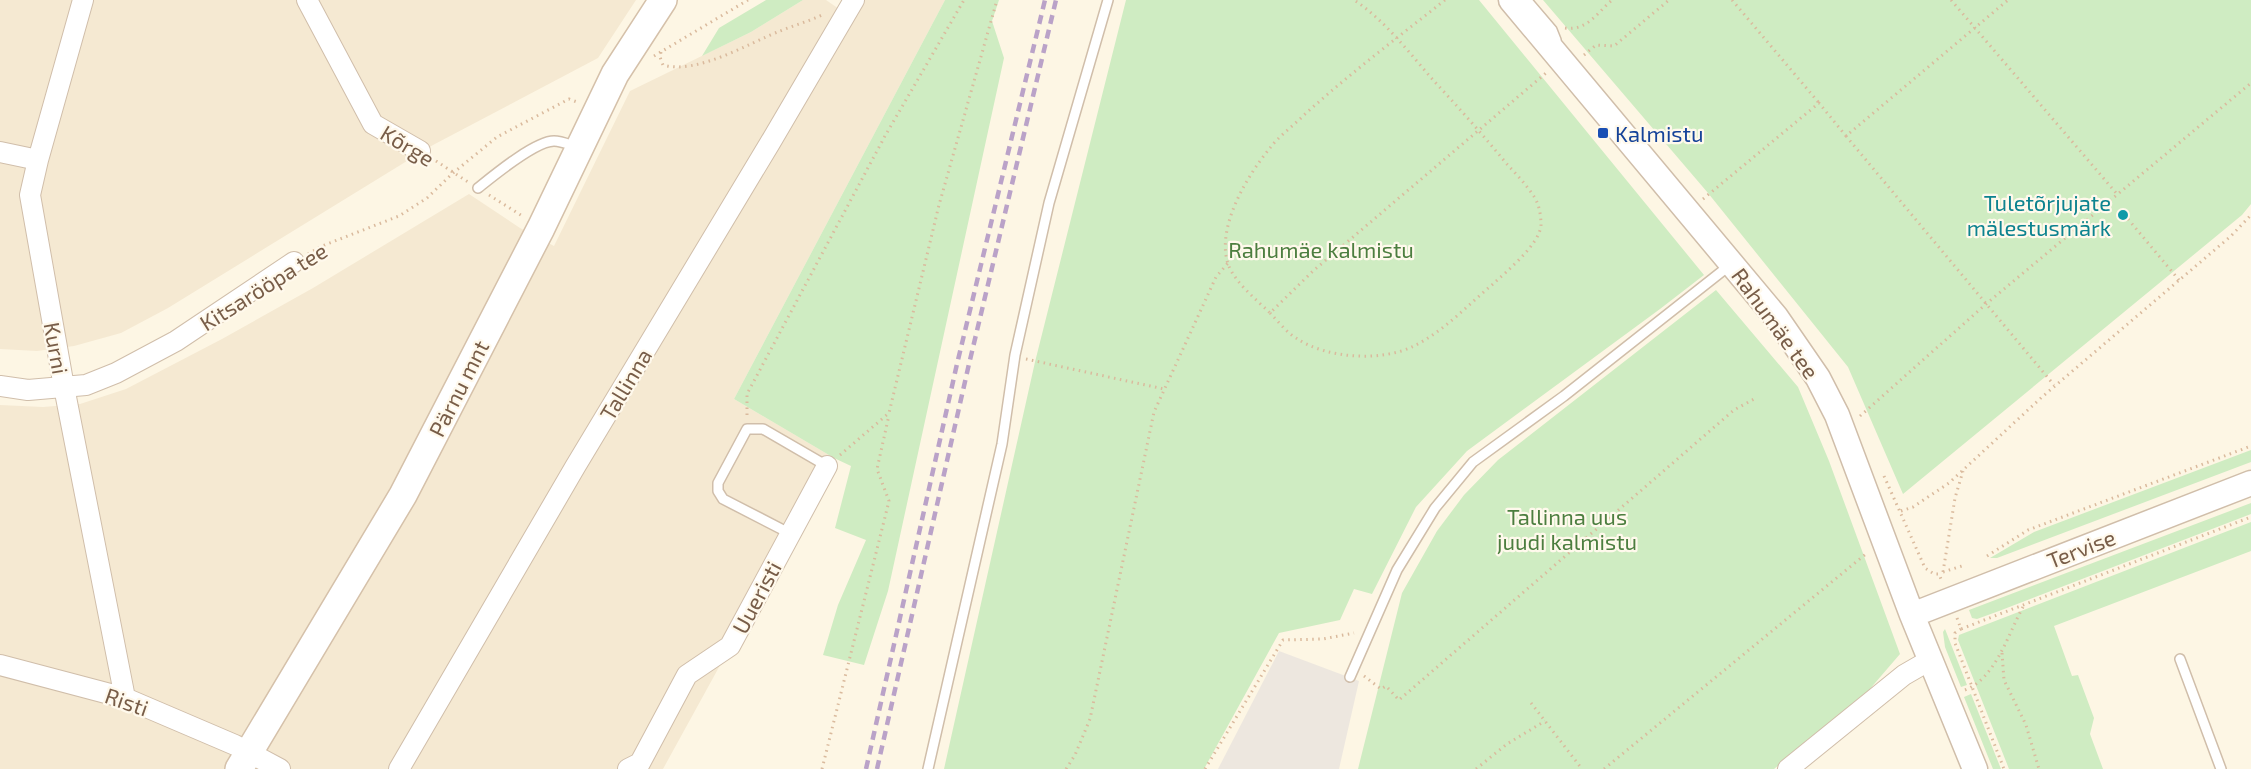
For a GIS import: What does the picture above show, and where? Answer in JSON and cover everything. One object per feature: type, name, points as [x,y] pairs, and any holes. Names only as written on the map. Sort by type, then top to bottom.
[{"type":"main road","name":"Pärnu mnt","points":[[244,761],[403,495],[541,228],[615,75],[663,0]]},
{"type":"street","name":"Kurni","points":[[83,0],[30,195],[64,387],[125,698]]},
{"type":"street","name":"Kõrge","points":[[307,0],[373,124],[420,151]]},
{"type":"street","name":"Tallinna","points":[[399,769],[575,467],[854,0]]},
{"type":"street","name":"Rahumäe tee","points":[[1511,0],[1571,67],[1732,264],[1793,340],[1818,378],[1837,415],[1912,615],[1975,769]]},
{"type":"street","points":[[0,152],[38,160]]},
{"type":"street","name":"Kitsarööpa tee","points":[[0,386],[28,390],[86,385],[143,360],[176,341],[294,262]]},
{"type":"street","name":"Uueristi","points":[[628,769],[640,763],[687,675],[730,646],[827,466]]},
{"type":"street","name":"Tervise","points":[[1912,615],[2251,483]]},
{"type":"street","points":[[1788,769],[1904,675],[1930,660]]},
{"type":"street","name":"Risti","points":[[0,665],[125,698],[244,761]]},
{"type":"street","points":[[244,761],[280,769]]},
{"type":"lane","points":[[928,769],[1002,444],[1015,356],[1049,203],[1108,0]]},
{"type":"lane","points":[[1526,0],[1552,30],[1571,67]]},
{"type":"lane","points":[[478,188],[504,166],[537,147],[553,141],[579,148]]},
{"type":"lane","points":[[1635,164],[1658,175]]},
{"type":"lane","points":[[1350,677],[1396,570],[1435,508],[1473,462],[1564,396],[1732,264]]},
{"type":"lane","points":[[789,534],[723,499],[718,491],[718,483],[747,429],[763,429],[827,466]]},
{"type":"lane","points":[[2180,659],[2221,769]]},
{"type":"path","points":[[652,57],[748,0]]},
{"type":"path","points":[[747,429],[747,394],[885,136],[964,0]]},
{"type":"path","points":[[822,769],[889,501],[877,470],[889,414],[939,205],[997,0]]},
{"type":"path","points":[[1354,0],[1365,7],[1396,39],[1478,129],[1534,195],[1540,212],[1541,227],[1534,241],[1514,265],[1436,332],[1415,346],[1398,353],[1378,356],[1355,356],[1315,347],[1296,338],[1233,274],[1228,263],[1226,246],[1228,226],[1242,189],[1270,147],[1325,96],[1396,39],[1445,0]]},
{"type":"path","points":[[1560,27],[1574,29],[1585,26],[1612,0]]},
{"type":"path","points":[[1270,313],[1313,271],[1548,72],[1564,87],[1571,67],[1596,45],[1614,45],[1669,0]]},
{"type":"path","points":[[1732,0],[2055,386]]},
{"type":"path","points":[[1951,0],[2117,194]]},
{"type":"path","points":[[1846,136],[2008,0]]},
{"type":"path","points":[[661,51],[663,66],[669,67],[691,65],[720,58],[833,9]]},
{"type":"path","points":[[1860,416],[1986,304],[2251,83]]},
{"type":"path","name":"Kitsarööpa tee","points":[[294,262],[322,246],[399,216],[427,198],[497,137],[569,99]]},
{"type":"path","points":[[1703,199],[1819,104]]},
{"type":"path","name":"Kõrge","points":[[420,151],[530,221]]},
{"type":"path","points":[[1965,565],[1934,574],[1925,568],[1901,511],[1913,507],[1950,483],[2055,386],[2231,236],[2251,215]]},
{"type":"path","points":[[2128,219],[2179,280]]},
{"type":"path","points":[[1066,769],[1075,755],[1090,719],[1154,412],[1216,276],[1228,263]]},
{"type":"path","points":[[1015,356],[1164,389]]},
{"type":"path","points":[[1370,681],[1381,689],[1386,686],[1399,700],[1718,423],[1734,410],[1756,398]]},
{"type":"path","points":[[827,466],[889,414]]},
{"type":"path","points":[[1987,555],[2028,530],[2251,446]]},
{"type":"path","points":[[1941,579],[1955,498],[1963,470]]},
{"type":"path","points":[[2004,769],[1955,644],[1954,633],[2251,517]]},
{"type":"path","points":[[1604,769],[1872,549]]},
{"type":"path","points":[[1962,691],[1972,687],[2002,653],[2024,605]]},
{"type":"path","points":[[1956,616],[1961,629]]},
{"type":"path","points":[[1205,769],[1283,640],[1323,639],[1371,630]]},
{"type":"path","points":[[2002,653],[2004,680],[2026,725],[2039,769]]},
{"type":"path","points":[[1531,703],[1582,769]]},
{"type":"path","points":[[1476,769],[1507,744],[1545,721]]},
{"type":"shaded area","points":[[0,0],[636,0],[598,58],[433,145],[168,308],[121,333],[74,346],[37,351],[0,349]]},
{"type":"shaded area","points":[[803,0],[826,0],[842,11],[864,0],[945,0],[734,399],[834,458],[663,769],[0,769],[0,405],[43,407],[80,404],[126,389],[313,288],[469,194],[520,228],[554,246],[630,91],[751,32]]},
{"type":"shaded area","points":[[1279,651],[1359,681],[1339,769],[1218,769]]},
{"type":"green space","points":[[766,0],[803,0],[751,32],[702,56],[719,28]]},
{"type":"green space","points":[[945,0],[999,0],[992,21],[1004,58],[888,591],[864,665],[823,655],[838,605],[866,540],[835,528],[851,466],[734,399]]},
{"type":"green space","name":"Rahumäe kalmistu","points":[[1126,0],[1479,0],[1704,275],[1467,451],[1416,507],[1372,594],[1354,589],[1340,620],[1279,633],[1204,769],[944,769],[1035,362]]},
{"type":"green space","points":[[1543,0],[2251,0],[2251,204],[2242,215],[1903,494],[1848,367],[1708,193]]},
{"type":"green space","name":"Tallinna uus juudi kalmistu","points":[[1716,290],[1798,387],[1829,461],[1900,654],[1869,690],[1774,769],[1358,769],[1402,593],[1437,531],[1464,495],[1498,460]]},
{"type":"green space","points":[[2251,450],[2251,462],[1997,558],[1990,558],[2034,532]]},
{"type":"green space","points":[[2251,503],[2251,514],[1999,611],[1977,619],[1972,618],[1969,610]]},
{"type":"green space","points":[[2251,522],[2251,551],[2054,626],[2072,676],[2078,675],[2094,718],[2090,734],[2103,769],[2009,769],[1958,640],[1959,635]]},
{"type":"green space","points":[[1945,629],[1967,685],[1961,687],[1945,647],[1943,632]]},
{"type":"green space","points":[[1971,694],[2001,769],[1993,769],[1964,697]]},
{"type":"railway","points":[[866,769],[957,364],[1045,0]]},
{"type":"railway","points":[[877,769],[969,364],[1056,0]]},
{"type":"place","name":"Kalmistu","points":[[1603,133]]},
{"type":"place","name":"Tuletõrjujate mälestusmärk","points":[[2123,215]]}]
